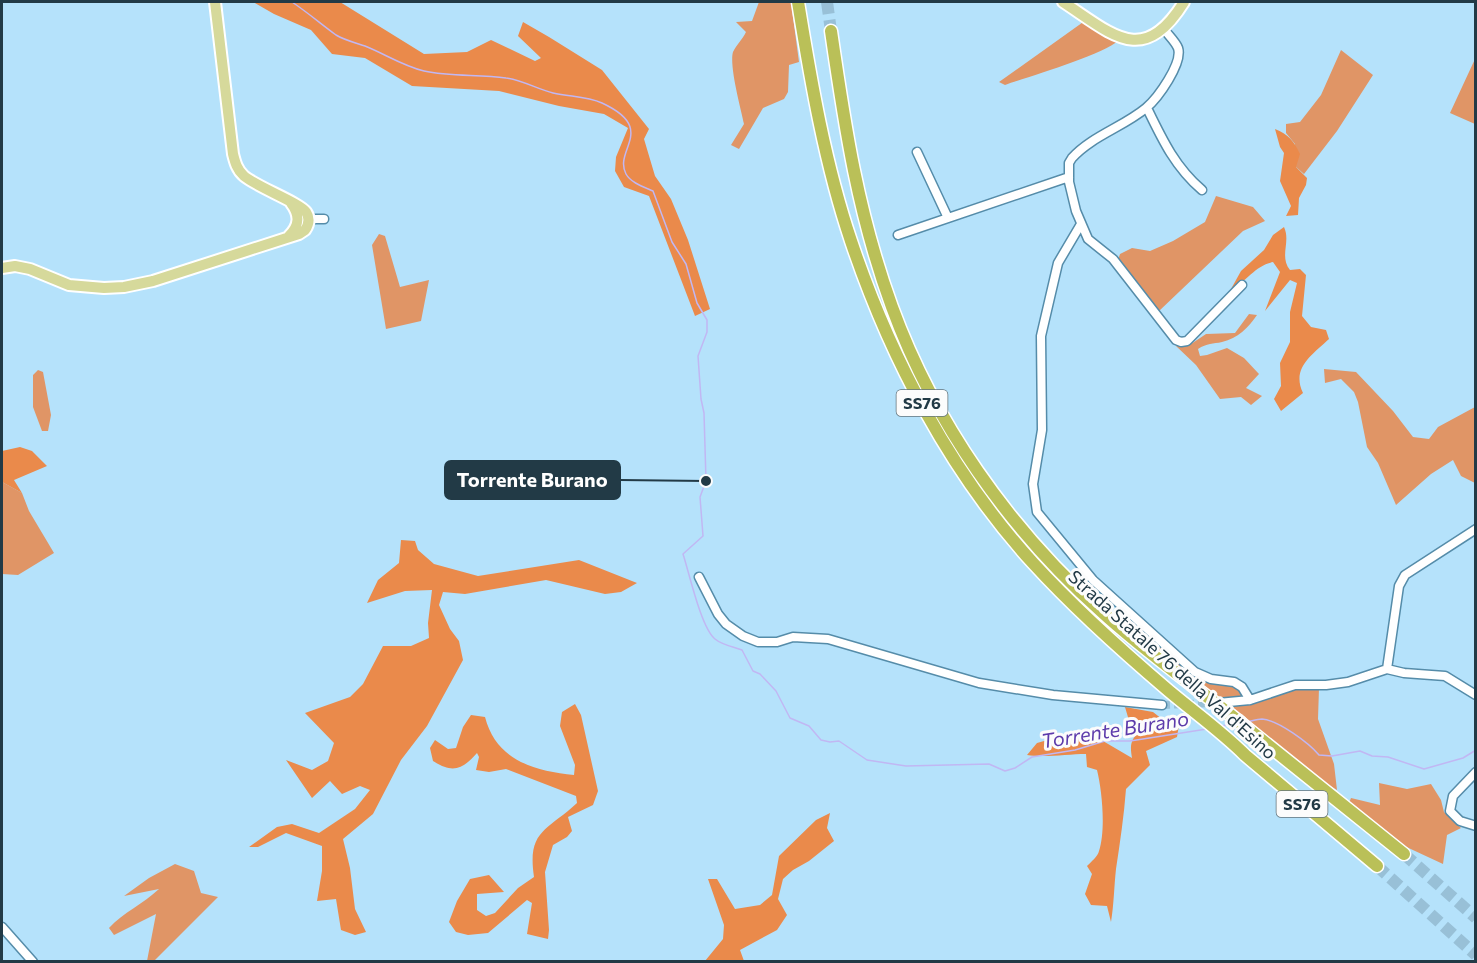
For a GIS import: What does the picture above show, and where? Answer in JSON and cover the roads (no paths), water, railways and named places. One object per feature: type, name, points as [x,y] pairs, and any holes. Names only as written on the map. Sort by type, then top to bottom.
[{"type":"highway","name":"Strada Statale 76 della Val d'Esino","points":[[798,2],[825,145],[851,241],[908,377],[971,484],[1033,563],[1087,619],[1377,866]]},
{"type":"highway","name":"Strada Statale 76 della Val d'Esino","points":[[831,31],[852,168],[876,259],[893,310],[919,369],[969,459],[1005,508],[1071,584],[1148,651],[1222,707],[1404,854]]},
{"type":"main road","points":[[2,268],[15,266],[30,269],[69,285],[124,287],[153,281],[305,230],[304,209],[256,185],[241,174],[237,167],[233,154],[215,2]]},
{"type":"main road","points":[[1063,2],[1111,34],[1137,41],[1164,29],[1184,2]]},
{"type":"street","points":[[1164,29],[1177,46],[1179,58],[1173,72],[1147,108],[1077,153],[1069,163],[1069,177],[1076,211],[1088,239],[1113,259],[1176,340],[1187,341],[1242,285]]},
{"type":"street","points":[[1147,108],[1165,146],[1179,167],[1202,190]]},
{"type":"street","points":[[917,152],[948,218]]},
{"type":"street","points":[[898,235],[1069,177]]},
{"type":"street","points":[[303,219],[324,219]]},
{"type":"street","points":[[1081,224],[1058,263],[1041,336],[1042,430],[1033,484],[1037,512],[1093,580],[1196,672],[1210,679],[1234,682],[1242,687],[1250,700]]},
{"type":"street","points":[[1387,669],[1399,586],[1405,574],[1476,529]]},
{"type":"street","points":[[699,578],[718,614],[726,624],[743,636],[758,642],[777,642],[793,637],[828,639],[979,683],[1053,695],[1162,705]]},
{"type":"street","points":[[1222,707],[1295,685],[1348,682],[1387,669],[1404,673],[1444,676],[1476,695]]},
{"type":"street","points":[[1476,772],[1453,796],[1450,803],[1450,811],[1454,817],[1476,826]]},
{"type":"street","points":[[2,927],[33,962]]},
{"type":"waterway","name":"Torrente Burano","points":[[292,2],[339,37],[416,69],[444,74],[512,79],[553,93],[602,103],[619,113],[628,122],[631,131],[625,156],[626,174],[634,182],[653,191],[672,242],[686,264],[697,303],[707,320],[707,332],[698,356],[704,413],[706,481],[700,497],[703,536],[683,554],[700,612],[710,633],[721,643],[742,650],[753,671],[760,674],[776,691],[790,718],[809,726],[821,740],[839,741],[867,760],[906,766],[989,764],[1005,771],[1015,768],[1032,757],[1075,750],[1105,741],[1130,741],[1207,729]]},
{"type":"waterway","name":"Torrente Burano","points":[[1247,722],[1262,719],[1276,723],[1308,744],[1319,755],[1332,756],[1360,751],[1372,756],[1388,757],[1424,769],[1463,758],[1476,750]]},
{"type":"waterway","name":"Torrente Burano","points":[[1221,726],[1234,724]]},
{"type":"tunnel","points":[[827,2],[831,31]]},
{"type":"tunnel","points":[[1162,705],[1215,703]]},
{"type":"tunnel","points":[[1404,854],[1476,918]]},
{"type":"tunnel","points":[[1377,866],[1476,955]]},
{"type":"place","name":"Torrente Burano","points":[[706,481]]}]
